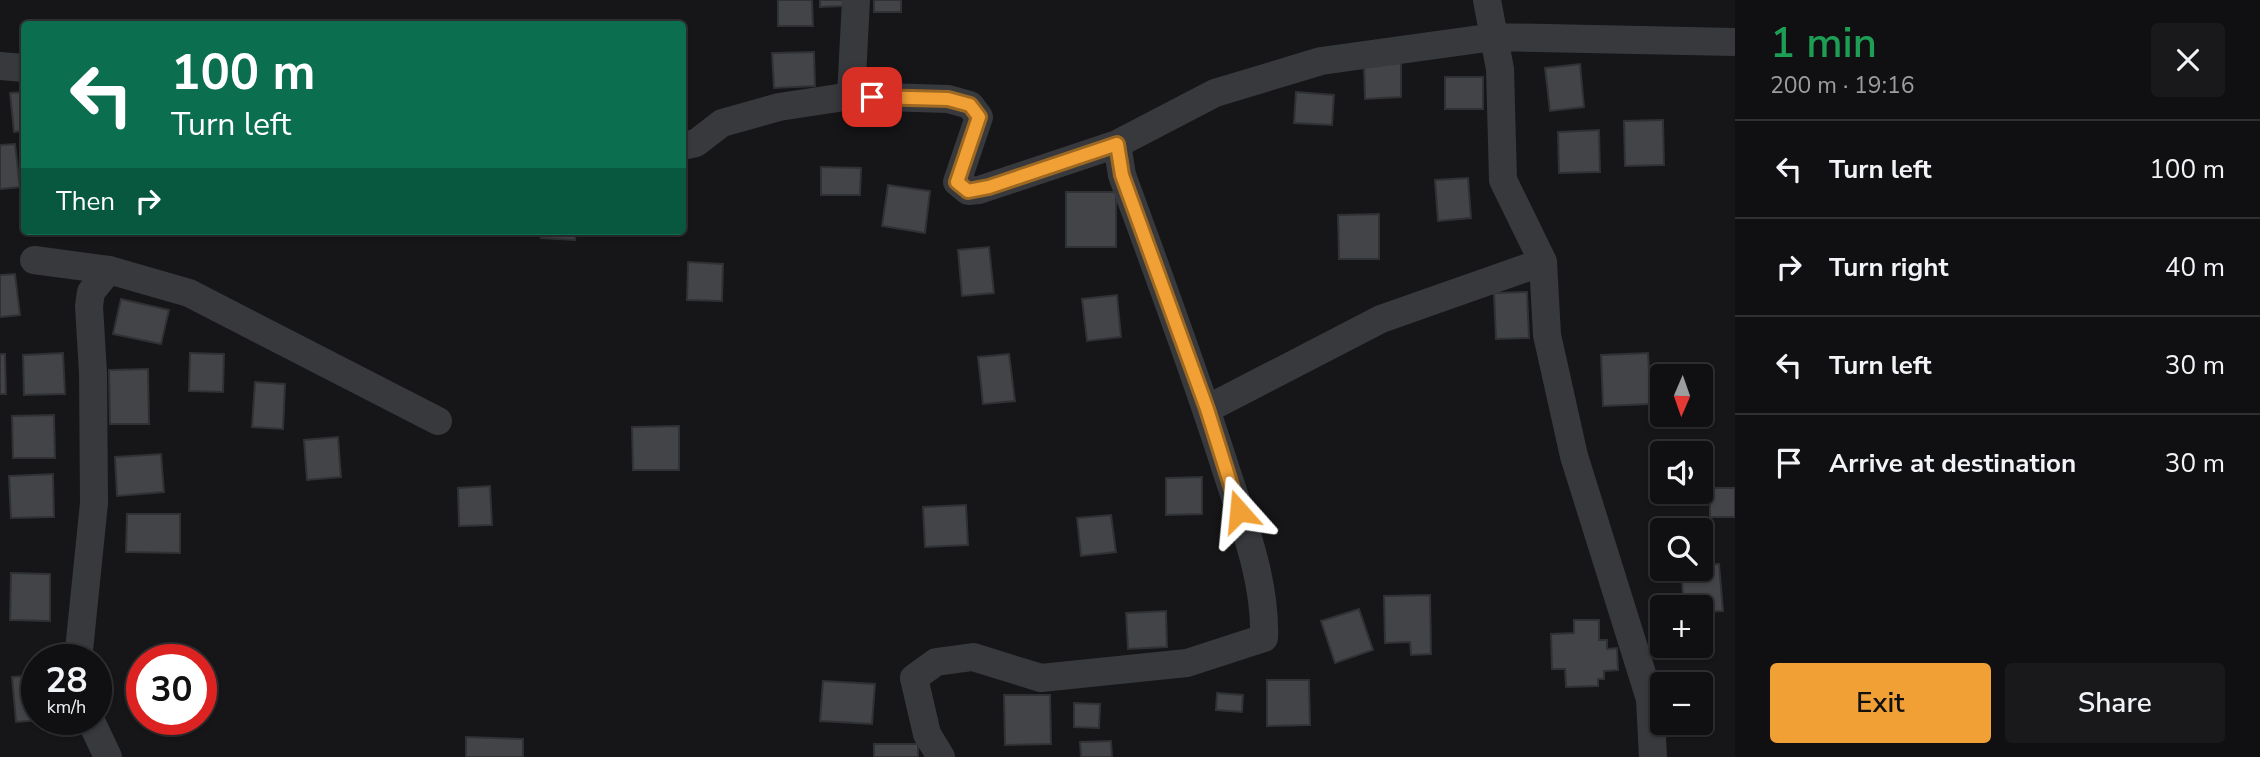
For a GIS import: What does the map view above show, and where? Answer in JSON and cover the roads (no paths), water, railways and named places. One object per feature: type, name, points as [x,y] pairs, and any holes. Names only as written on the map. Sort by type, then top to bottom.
[{"type":"street","points":[[851,96],[856,0]]},
{"type":"street","points":[[1488,0],[1500,69],[1503,180],[1543,262],[1547,335],[1565,416],[1593,518],[1650,699],[1653,757]]},
{"type":"street","points":[[686,145],[696,143],[722,123],[779,107],[851,96],[948,99],[970,105],[979,117],[957,182],[968,191],[989,187],[1117,144],[1215,93],[1321,61],[1494,37],[1735,42]]},
{"type":"street","points":[[0,66],[21,68]]},
{"type":"street","points":[[941,757],[927,734],[914,678],[936,662],[973,657],[1041,678],[1187,663],[1264,638],[1265,614],[1248,537],[1207,409],[1122,175],[1117,144]]},
{"type":"street","points":[[34,260],[109,270],[190,293],[438,421]]},
{"type":"street","points":[[1207,409],[1381,319],[1543,262]]},
{"type":"street","points":[[79,644],[81,613],[91,555],[94,502],[93,373],[89,306],[91,292],[109,270]]},
{"type":"street","points":[[98,735],[108,757]]}]
